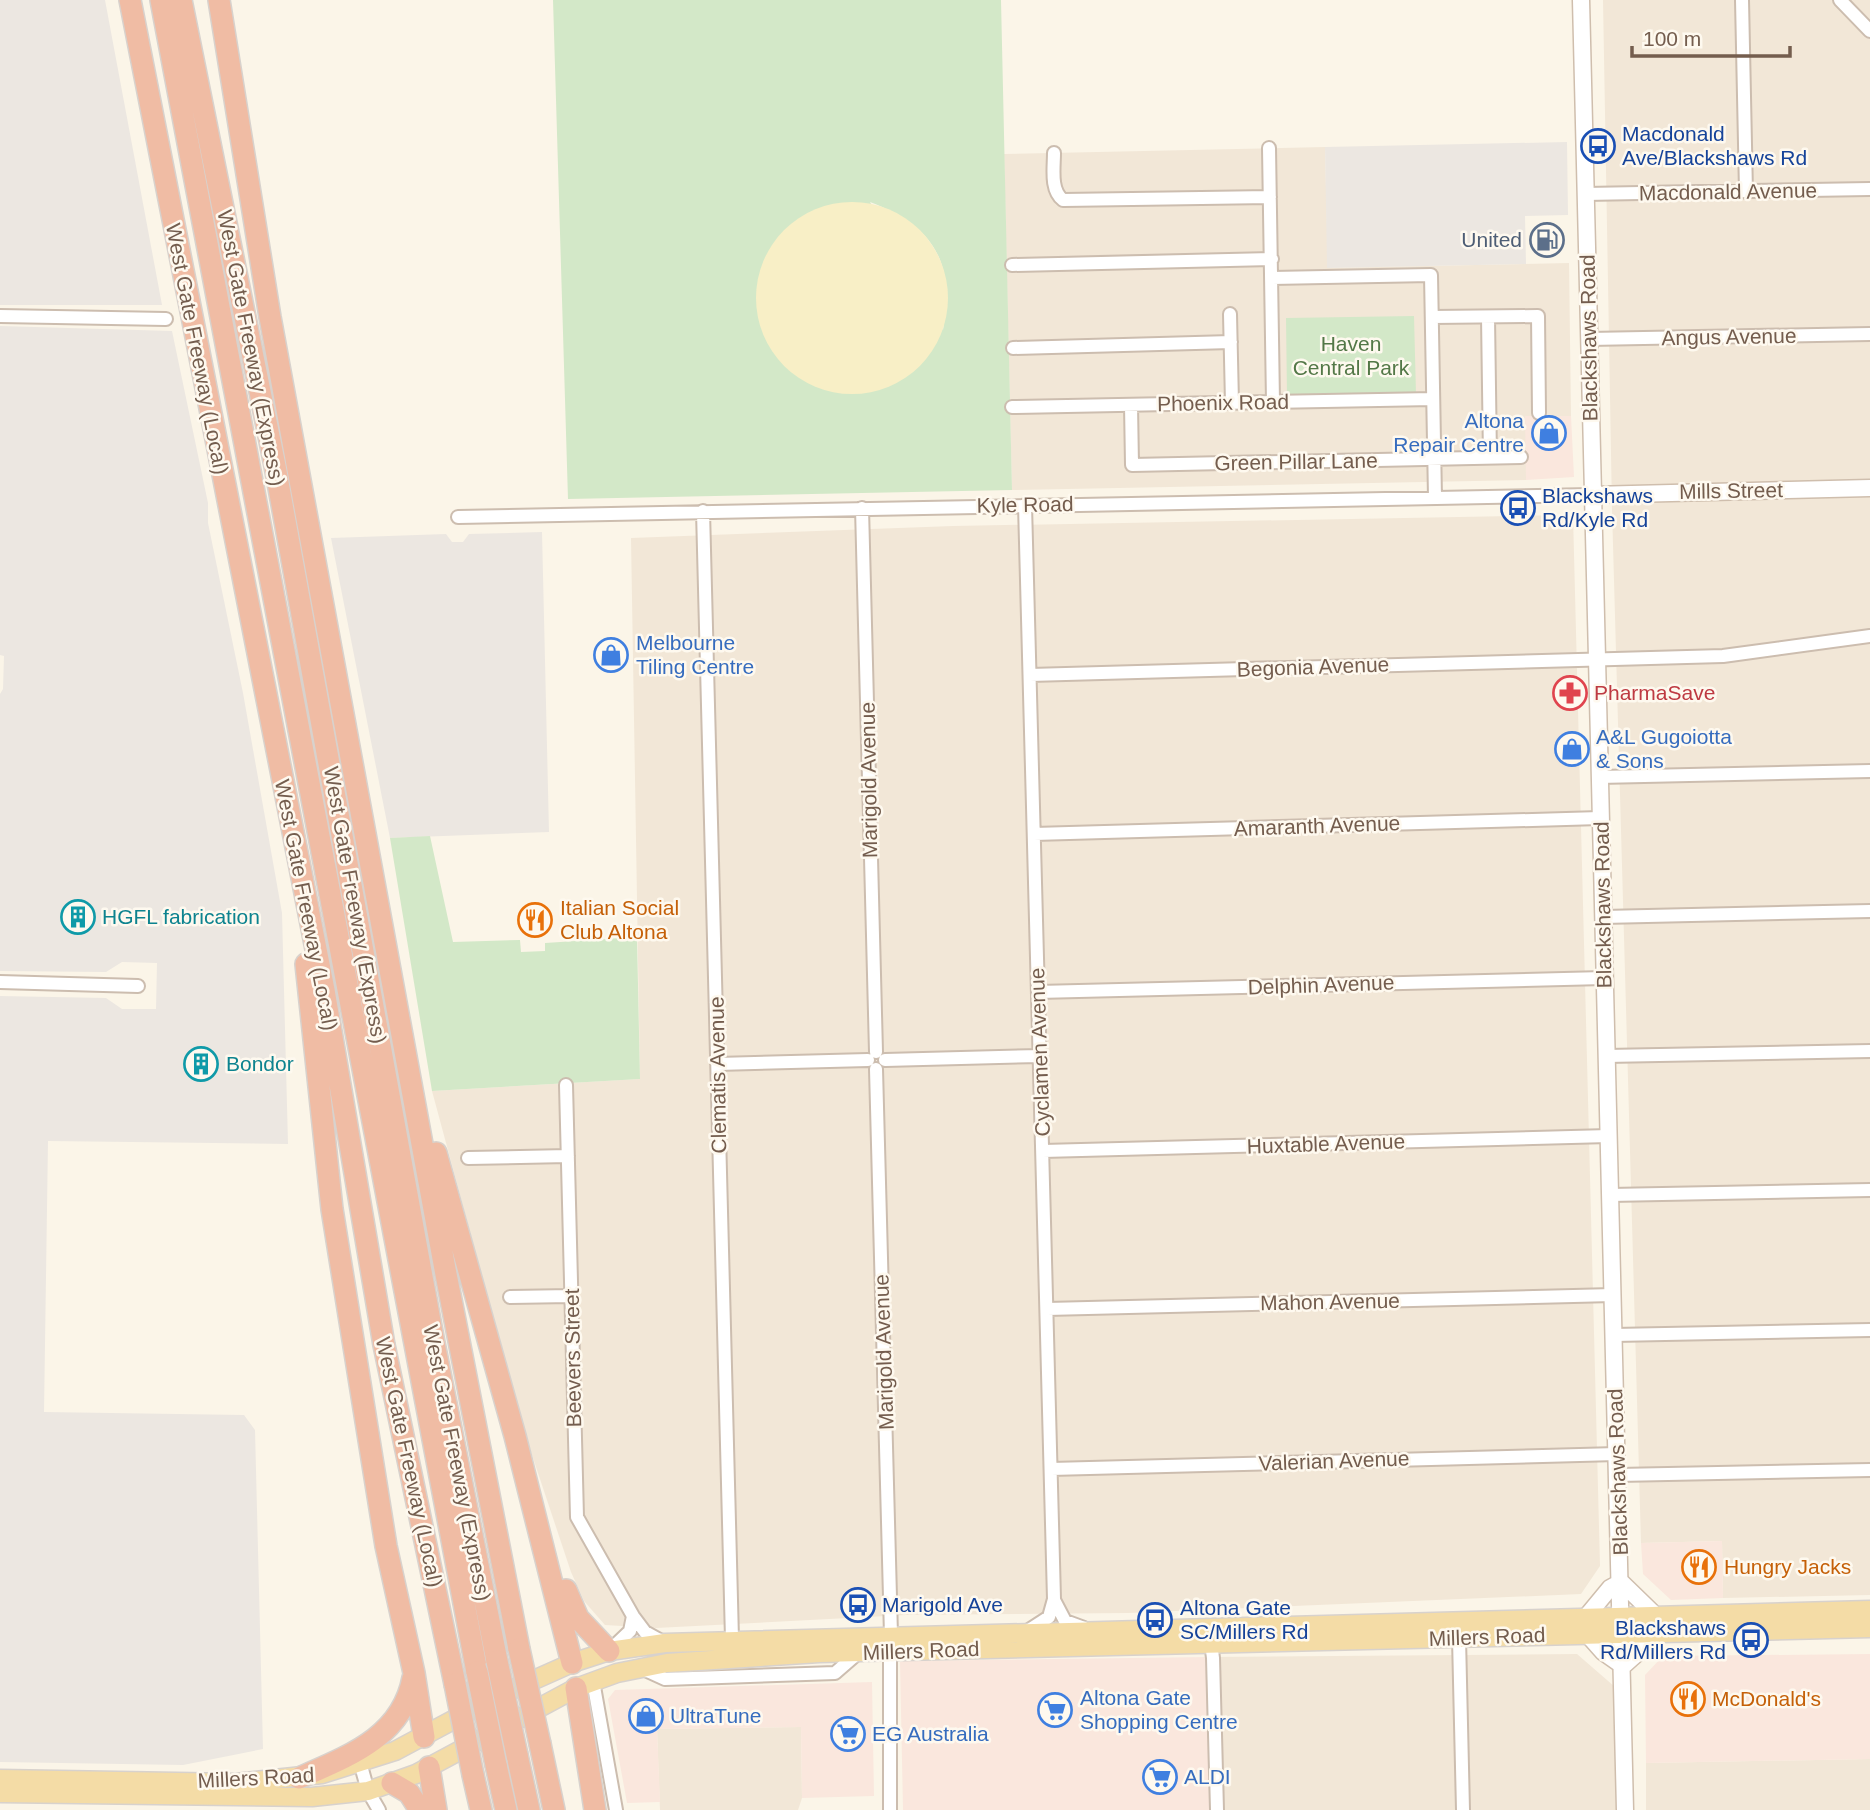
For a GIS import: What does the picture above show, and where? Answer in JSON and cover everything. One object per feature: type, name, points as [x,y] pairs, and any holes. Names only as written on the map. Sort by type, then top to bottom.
[{"type":"highway","name":"West Gate Freeway (Local)","points":[[130,0],[324,990],[384,1345],[481,1810]]},
{"type":"highway","name":"West Gate Freeway (Express)","points":[[160,0],[477,1672],[506,1810]]},
{"type":"highway","name":"West Gate Freeway (Express)","points":[[181,0],[275,466],[441,1383],[529,1810]]},
{"type":"highway","points":[[205,0],[244,162]]},
{"type":"highway","points":[[219,0],[244,162],[403,1037],[519,1649],[554,1810]]},
{"type":"highway","points":[[283,788],[309,987],[332,1209],[386,1546],[414,1673],[424,1737]]},
{"type":"highway","points":[[403,1037],[515,1436],[572,1663]]},
{"type":"highway","points":[[515,1436],[562,1580],[578,1618],[609,1651]]},
{"type":"highway","points":[[299,1778],[359,1758],[401,1712],[410,1694],[414,1673]]},
{"type":"highway","points":[[584,1685],[595,1810]]},
{"type":"highway","points":[[429,1767],[436,1810]]},
{"type":"highway","points":[[392,1783],[410,1793],[420,1810]]},
{"type":"main road","name":"Blackshaws Road","points":[[1581,0],[1625,1810]]},
{"type":"main road","name":"Mills Street","points":[[1592,495],[1870,488]]},
{"type":"main road","points":[[1621,1582],[1658,1624],[1623,1666],[1603,1652],[1587,1625],[1610,1588],[1621,1582]]},
{"type":"main road","name":"Millers Road","points":[[1658,1624],[1870,1610]]},
{"type":"main road","name":"Millers Road","points":[[0,1793],[312,1797],[368,1791],[429,1767],[584,1685],[641,1668],[718,1660],[858,1653],[891,1644],[1028,1631],[1622,1624],[1870,1628]]},
{"type":"main road","name":"Millers Road","points":[[359,1758],[424,1737],[498,1696],[572,1663],[609,1651],[665,1643],[732,1639],[891,1644],[1210,1643],[1459,1638],[1587,1625]]},
{"type":"main road","points":[[572,1663],[584,1685]]},
{"type":"main road","points":[[424,1737],[429,1767]]},
{"type":"main road","name":"Millers Road","points":[[0,1779],[190,1796],[255,1782],[299,1778]]},
{"type":"street","points":[[1742,0],[1746,192]]},
{"type":"street","points":[[1840,0],[1870,31]]},
{"type":"street","points":[[1269,148],[1273,402]]},
{"type":"street","points":[[1054,153],[1056,193],[1063,200],[1270,197]]},
{"type":"street","name":"Macdonald Avenue","points":[[1586,194],[1870,190]]},
{"type":"street","points":[[1012,265],[1272,259]]},
{"type":"street","points":[[1272,278],[1431,275],[1435,498]]},
{"type":"street","points":[[1230,314],[1232,403]]},
{"type":"street","points":[[0,316],[166,319]]},
{"type":"street","points":[[1432,317],[1538,316],[1539,413]]},
{"type":"street","points":[[1488,317],[1490,458]]},
{"type":"street","name":"Angus Avenue","points":[[1588,339],[1870,334]]},
{"type":"street","points":[[1013,348],[1231,342]]},
{"type":"street","name":"Phoenix Road","points":[[1012,407],[1433,399]]},
{"type":"street","name":"Green Pillar Lane","points":[[1131,405],[1132,465],[1521,457]]},
{"type":"street","name":"Kyle Road","points":[[458,517],[1592,495]]},
{"type":"street","name":"Cyclamen Avenue","points":[[1025,505],[1054,1600]]},
{"type":"street","name":"Marigold Avenue","points":[[862,508],[891,1644],[890,1810]]},
{"type":"street","name":"Clematis Avenue","points":[[703,511],[732,1639]]},
{"type":"street","name":"Begonia Avenue","points":[[1030,675],[1723,656],[1870,636]]},
{"type":"street","points":[[1599,777],[1870,771]]},
{"type":"street","name":"Amaranth Avenue","points":[[1034,834],[1600,818]]},
{"type":"street","points":[[1603,916],[1870,911]]},
{"type":"street","name":"Delphin Avenue","points":[[1038,992],[1604,978]]},
{"type":"street","points":[[0,982],[138,986]]},
{"type":"street","points":[[1606,1056],[1870,1051]]},
{"type":"street","points":[[718,1064],[1040,1056]]},
{"type":"street","name":"Beevers Street","points":[[566,1086],[577,1517],[633,1616],[645,1632],[665,1643]]},
{"type":"street","name":"Huxtable Avenue","points":[[1043,1151],[1609,1136]]},
{"type":"street","points":[[468,1158],[568,1156]]},
{"type":"street","points":[[1610,1195],[1870,1190]]},
{"type":"street","name":"Mahon Avenue","points":[[1047,1310],[1613,1295]]},
{"type":"street","points":[[510,1297],[571,1296]]},
{"type":"street","points":[[1614,1335],[1870,1330]]},
{"type":"street","name":"Valerian Avenue","points":[[1051,1469],[1617,1454]]},
{"type":"street","points":[[1618,1475],[1870,1470]]},
{"type":"street","points":[[1054,1600],[1065,1621],[1089,1630]]},
{"type":"street","points":[[1028,1631],[1049,1618],[1054,1600]]},
{"type":"street","points":[[609,1651],[630,1631],[633,1616]]},
{"type":"street","points":[[1176,1628],[1200,1636],[1210,1643],[1217,1810]]},
{"type":"street","points":[[1459,1638],[1463,1810]]},
{"type":"street","points":[[584,1685],[606,1760],[616,1810]]},
{"type":"street","points":[[359,1758],[368,1791],[379,1810]]},
{"type":"shaded area","points":[[0,0],[105,0],[162,305],[0,305]]},
{"type":"shaded area","points":[[1603,0],[1870,0],[1870,1595],[1723,1598],[1722,1541],[1641,1543],[1612,509]]},
{"type":"shaded area","points":[[1567,142],[1568,215],[1525,216],[1526,264],[1327,268],[1325,147]]},
{"type":"shaded area","points":[[1325,147],[1328,268],[1569,263],[1571,416],[1526,417],[1526,480],[1012,490],[1004,154]]},
{"type":"shaded area","points":[[0,326],[172,331],[208,503],[208,523],[243,693],[282,913],[288,1144],[48,1141],[44,1412],[244,1415],[255,1430],[263,1749],[183,1765],[0,1762],[0,996],[106,998],[122,1009],[156,1009],[157,963],[122,962],[106,972],[0,971],[0,694],[3,689],[4,656],[0,655]]},
{"type":"shaded area","points":[[1525,416],[1571,416],[1574,477],[1526,480]]},
{"type":"shaded area","points":[[1573,515],[1600,1566],[1581,1594],[1128,1613],[906,1615],[656,1628],[605,1625],[584,1601],[571,1572],[523,1428],[432,1091],[640,1079],[631,538],[953,526]]},
{"type":"shaded area","points":[[542,532],[549,832],[390,838],[331,538],[446,534],[452,542],[463,542],[469,534]]},
{"type":"shaded area","points":[[1722,1541],[1723,1598],[1671,1600],[1643,1574],[1641,1543]]},
{"type":"shaded area","points":[[1577,1654],[1615,1687],[1618,1810],[1211,1810],[1209,1657]]},
{"type":"shaded area","points":[[1870,1654],[1870,1759],[1646,1763],[1645,1675],[1663,1656]]},
{"type":"shaded area","name":"Altona Gate Shopping Centre","points":[[1209,1657],[1211,1810],[903,1810],[900,1661]]},
{"type":"shaded area","points":[[872,1682],[874,1796],[802,1798],[801,1727],[657,1729],[660,1802],[627,1803],[608,1699],[615,1690]]},
{"type":"shaded area","points":[[801,1727],[802,1798],[798,1810],[660,1810],[657,1729]]},
{"type":"shaded area","points":[[1870,1759],[1870,1810],[1646,1810],[1646,1763]]},
{"type":"green space","points":[[553,0],[1001,0],[1012,490],[568,499]],"holes":[[[870,202],[892,212],[924,235],[942,266],[946,284],[943,330]]]},
{"type":"green space","name":"Haven Central Park","points":[[1414,316],[1416,394],[1287,397],[1286,318]]},
{"type":"green space","points":[[430,836],[453,942],[520,940],[521,952],[545,951],[545,943],[637,937],[640,1079],[432,1091],[390,838]]},
{"type":"sand","points":[[852,202],[871,203],[889,209],[920,230],[941,261],[947,279],[947,317],[941,335],[920,366],[889,387],[871,393],[852,394],[833,393],[815,387],[784,366],[763,335],[757,317],[756,298],[757,279],[763,261],[784,230],[815,209],[833,203]]},
{"type":"place","name":"Macdonald Ave/Blackshaws Rd","points":[[1598,146]]},
{"type":"place","name":"United","points":[[1547,240]]},
{"type":"place","name":"Altona Repair Centre","points":[[1549,433]]},
{"type":"place","name":"Blackshaws Rd/Kyle Rd","points":[[1518,508]]},
{"type":"place","name":"Melbourne Tiling Centre","points":[[611,655]]},
{"type":"place","name":"PharmaSave","points":[[1570,693]]},
{"type":"place","name":"A&L Gugoiotta & Sons","points":[[1572,749]]},
{"type":"place","name":"HGFL fabrication","points":[[78,917]]},
{"type":"place","name":"Italian Social Club Altona","points":[[535,920]]},
{"type":"place","name":"Bondor","points":[[201,1064]]},
{"type":"place","name":"Hungry Jacks","points":[[1699,1567]]},
{"type":"place","name":"Marigold Ave","points":[[858,1605]]},
{"type":"place","name":"Altona Gate SC/Millers Rd","points":[[1155,1620]]},
{"type":"place","name":"Blackshaws Rd/Millers Rd","points":[[1751,1640]]},
{"type":"place","name":"McDonald's","points":[[1688,1699]]},
{"type":"place","name":"Altona Gate Shopping Centre","points":[[1055,1710]]},
{"type":"place","name":"UltraTune","points":[[646,1716]]},
{"type":"place","name":"EG Australia","points":[[848,1734]]},
{"type":"place","name":"ALDI","points":[[1160,1777]]}]
